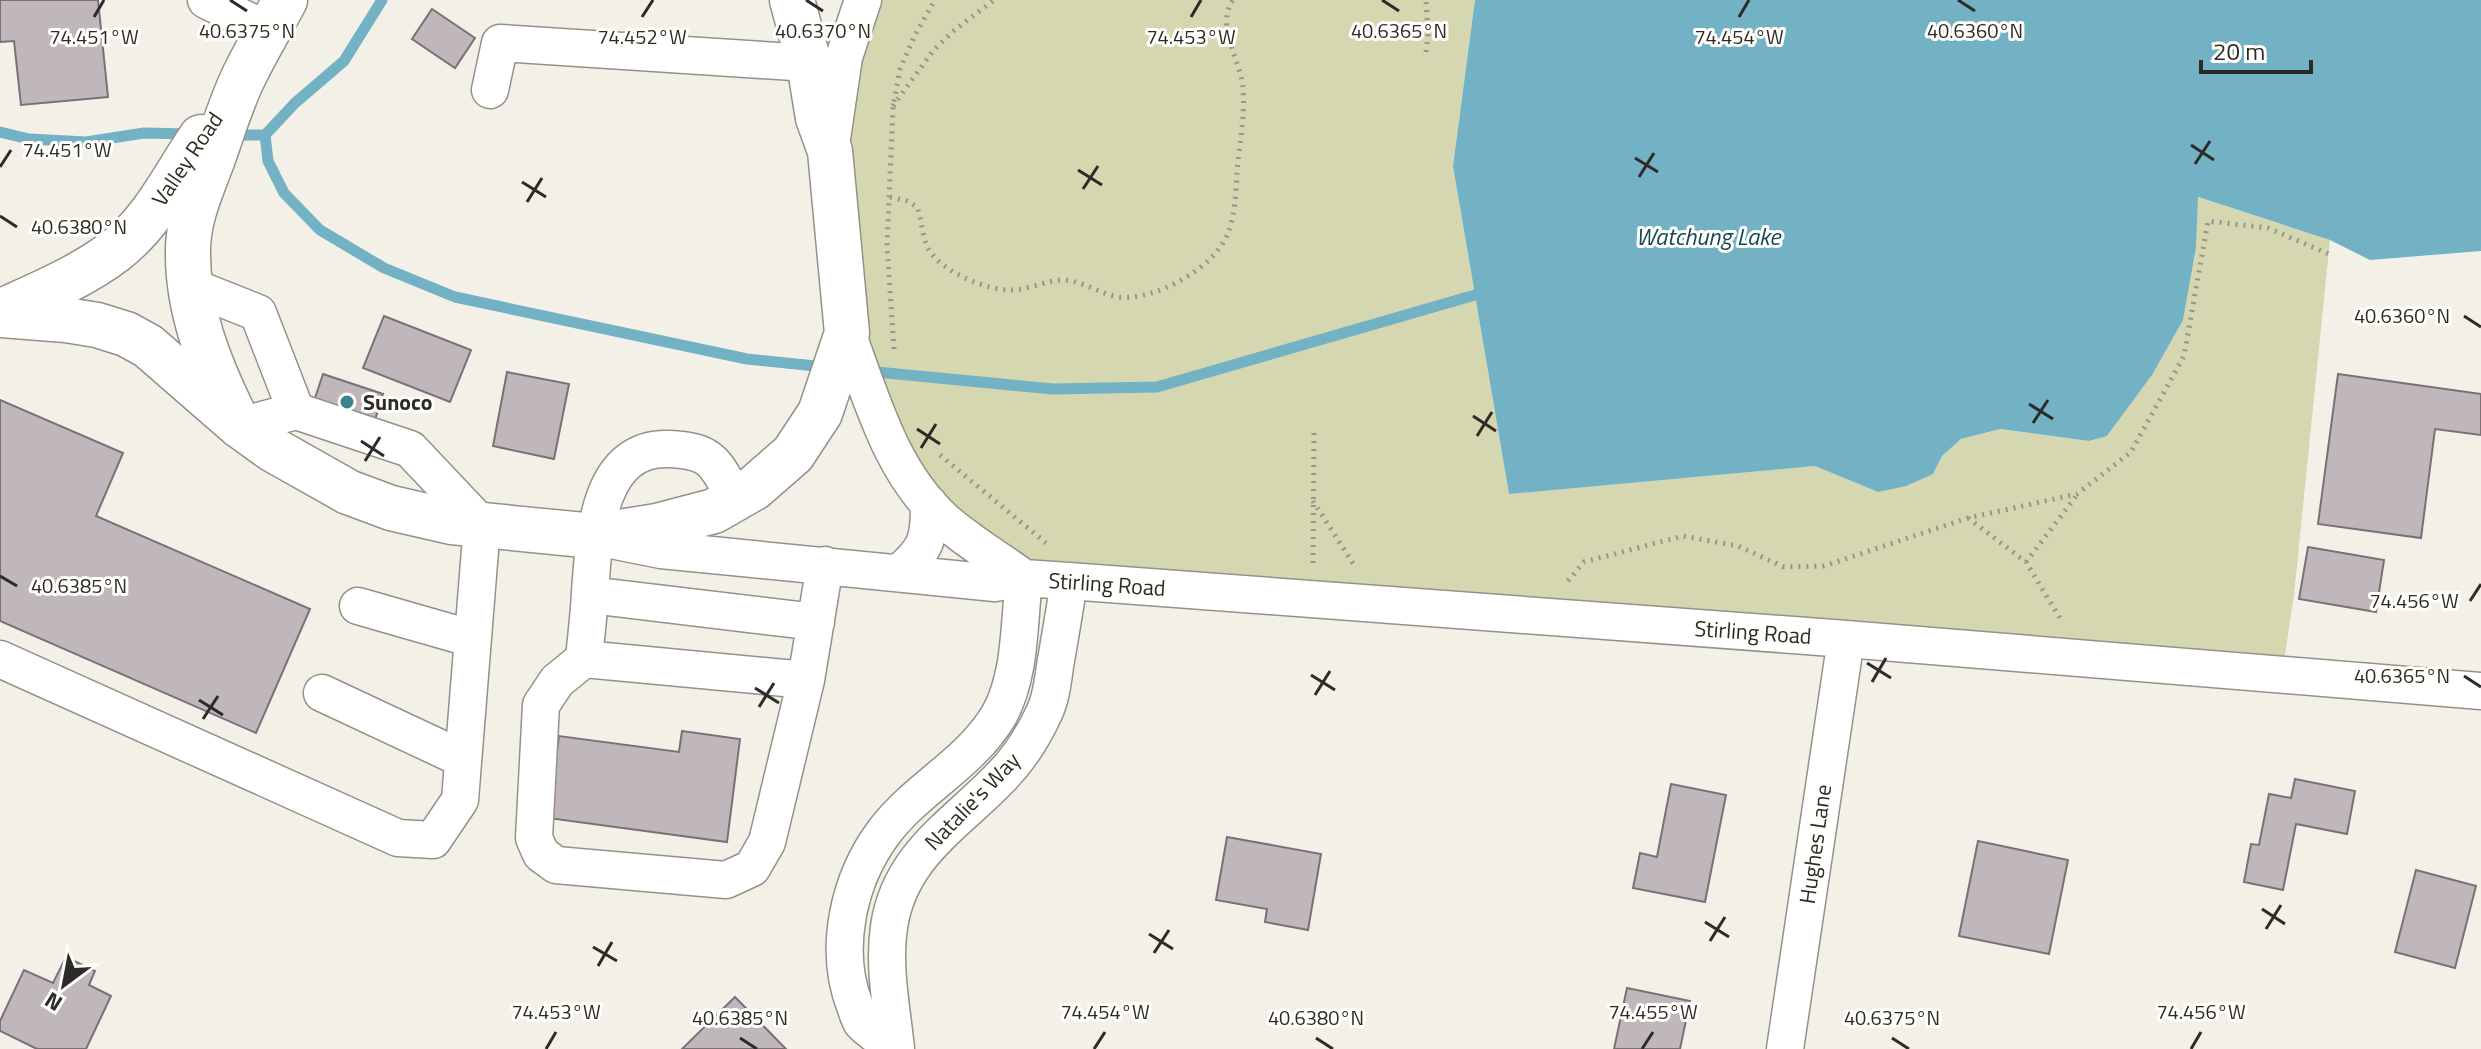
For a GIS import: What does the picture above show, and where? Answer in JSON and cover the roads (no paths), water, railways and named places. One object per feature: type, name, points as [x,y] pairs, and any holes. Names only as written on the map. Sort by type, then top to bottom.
[{"type":"main road","points":[[792,0],[809,63],[818,118],[830,151],[847,333]]},
{"type":"main road","name":"Valley Road","points":[[0,313],[75,276],[117,250],[153,211],[181,197],[265,36]]},
{"type":"main road","points":[[181,197],[189,227],[190,286],[209,356],[240,426]]},
{"type":"main road","name":"Valley Road","points":[[0,313],[97,325],[126,334],[169,362],[240,426],[272,449],[348,492],[421,517],[594,536],[714,511],[736,500],[777,470],[793,454],[820,413],[830,391],[847,333]]},
{"type":"street","points":[[206,0],[265,36]]},
{"type":"street","points":[[830,151],[844,57],[863,0]]},
{"type":"street","points":[[490,90],[500,43],[809,63]]},
{"type":"street","points":[[190,286],[258,313],[296,411]]},
{"type":"street","name":"Stirling Road","points":[[847,333],[888,444],[905,474],[929,504],[961,535],[1024,578]]},
{"type":"street","points":[[0,659],[398,838],[433,840],[460,800],[482,525],[410,449],[296,411],[240,426]]},
{"type":"street","points":[[584,659],[594,536],[607,487],[625,464],[654,449],[696,451],[716,465],[736,500]]},
{"type":"street","points":[[900,572],[922,550],[928,537],[929,504]]},
{"type":"street","name":"Stirling Road","points":[[594,536],[661,550],[995,583],[1024,578],[1069,581],[1846,639],[2481,691]]},
{"type":"street","points":[[806,680],[584,659],[557,681],[541,705],[534,838],[541,854],[556,865],[726,880],[752,868],[767,842],[806,680],[825,565]]},
{"type":"street","name":"Natalie's Way","points":[[896,1049],[862,1022],[852,996],[845,968],[845,942],[852,901],[866,860],[885,831],[976,747],[1006,701],[1014,674],[1024,578]]},
{"type":"street","name":"Natalie's Way","points":[[896,1049],[887,954],[889,925],[895,904],[906,875],[924,848],[1007,771],[1040,721],[1053,681],[1069,581]]},
{"type":"street","points":[[590,595],[816,622]]},
{"type":"street","points":[[358,606],[473,639]]},
{"type":"street","name":"Hughes Lane","points":[[1785,1049],[1846,639]]},
{"type":"street","points":[[322,693],[463,759]]},
{"type":"water","name":"Watchung Lake","points":[[1475,0],[2481,0],[2481,251],[2370,260],[2330,240],[2198,197],[2196,247],[2183,320],[2152,375],[2107,436],[2089,441],[2000,429],[1961,439],[1942,456],[1933,474],[1906,486],[1878,492],[1815,466],[1509,494],[1453,166]]},
{"type":"waterway","points":[[382,0],[344,61],[295,103],[265,135],[268,161],[284,193],[320,230],[384,268],[455,297],[747,359],[825,367]]},
{"type":"waterway","points":[[0,132],[29,139],[86,142],[144,133],[190,134]]},
{"type":"waterway","points":[[231,135],[265,135]]},
{"type":"waterway","points":[[866,371],[1053,389],[1157,387],[1475,295]]},
{"type":"place","name":"Sunoco","points":[[347,402]]}]
